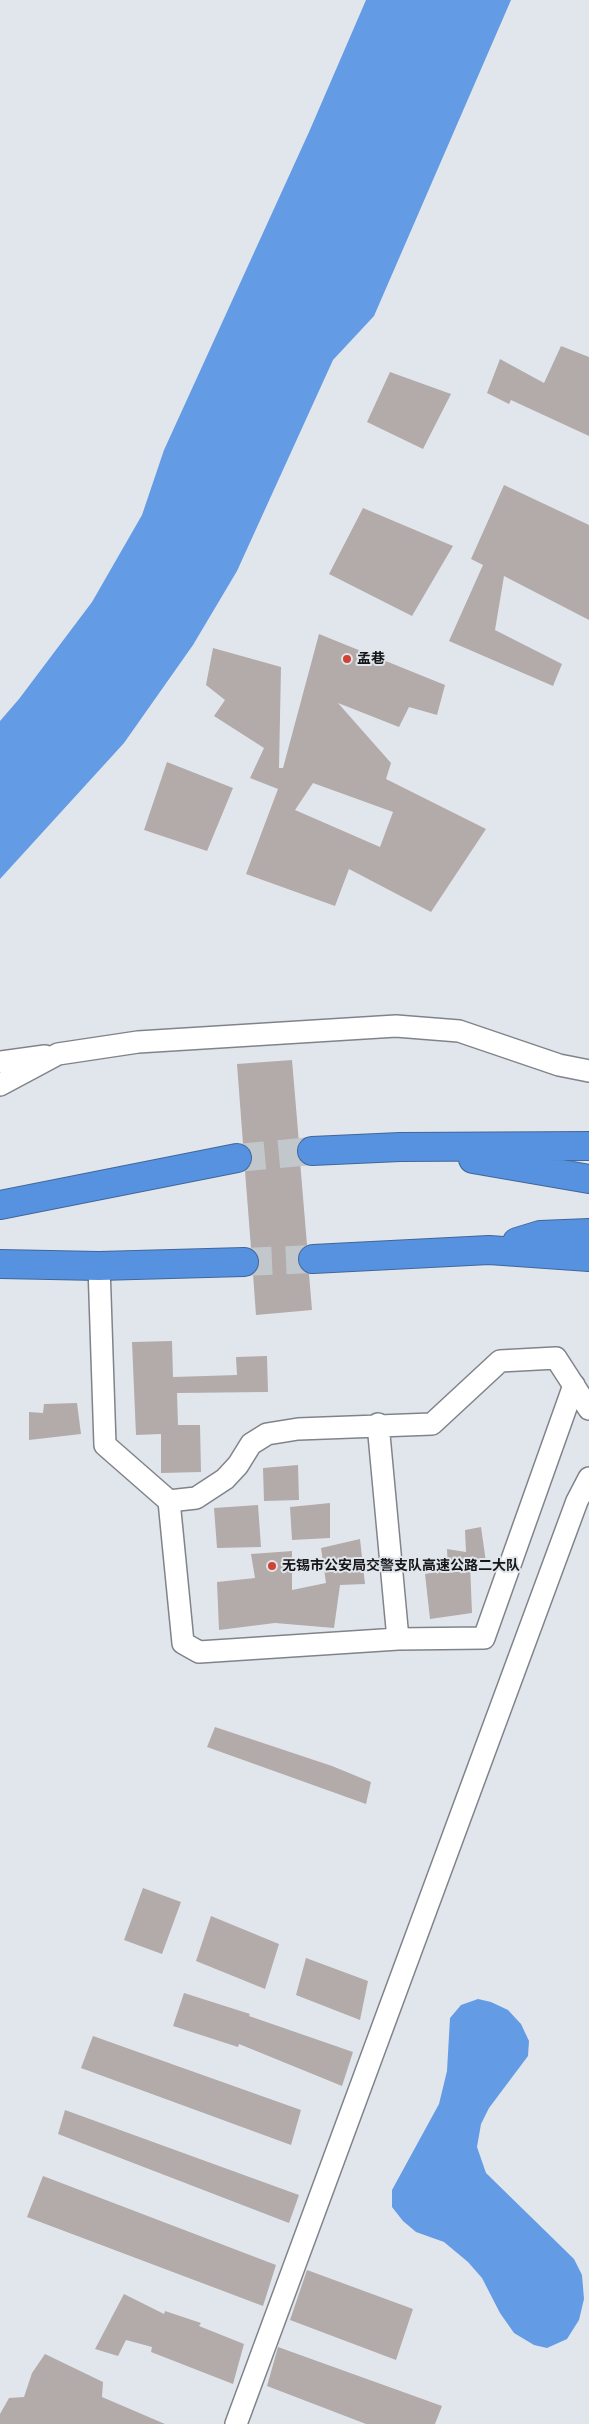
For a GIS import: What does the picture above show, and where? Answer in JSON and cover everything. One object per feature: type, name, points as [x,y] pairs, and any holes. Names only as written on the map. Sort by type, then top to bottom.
[{"type":"highway","points":[[312,1151],[400,1147],[589,1146]]},
{"type":"highway","points":[[400,1147],[589,1179]]},
{"type":"highway","points":[[0,1205],[237,1158]]},
{"type":"highway","points":[[490,1250],[540,1235],[589,1232]]},
{"type":"highway","points":[[313,1259],[490,1250],[589,1257]]},
{"type":"highway","points":[[0,1264],[99,1266],[244,1262]]},
{"type":"street","points":[[0,1062],[138,1042],[396,1026],[459,1031],[559,1065],[589,1071]]},
{"type":"street","points":[[0,1085],[58,1054]]},
{"type":"street","points":[[99,1266],[105,1445],[169,1501],[183,1643],[199,1652],[398,1639],[484,1638],[574,1386]]},
{"type":"street","points":[[169,1501],[196,1498],[224,1479],[238,1465],[251,1444],[267,1434],[298,1429],[378,1424],[432,1424],[500,1361],[556,1358],[589,1409]]},
{"type":"street","points":[[378,1424],[398,1639]]},
{"type":"street","points":[[236,2424],[577,1501],[589,1478]]},
{"type":"water","points":[[366,0],[511,0],[374,316],[333,360],[237,571],[193,645],[124,743],[0,879],[0,721],[19,699],[92,602],[142,515],[164,450],[309,132]]},
{"type":"water","points":[[478,1999],[491,2002],[508,2010],[521,2024],[529,2041],[528,2056],[489,2108],[481,2124],[477,2147],[486,2173],[574,2259],[582,2275],[584,2299],[579,2320],[567,2339],[547,2348],[534,2345],[514,2333],[500,2313],[482,2278],[468,2262],[444,2242],[416,2232],[403,2221],[392,2207],[392,2190],[439,2104],[447,2071],[450,2018],[461,2005]]},
{"type":"building","points":[[561,346],[589,357],[589,436],[511,400],[509,404],[487,393],[500,359],[544,383]]},
{"type":"building","points":[[390,372],[451,394],[423,449],[367,422]]},
{"type":"building","points":[[504,485],[589,525],[589,620],[504,576],[495,630],[562,664],[553,686],[449,641],[483,565],[471,559]]},
{"type":"building","points":[[363,508],[453,546],[412,616],[329,574]]},
{"type":"building","points":[[319,634],[445,685],[437,715],[409,707],[399,727],[338,703],[391,763],[386,779],[486,829],[431,912],[349,869],[335,906],[246,874],[278,789],[250,778],[264,748],[214,716],[225,700],[206,685],[213,648],[281,667],[279,768],[283,768]],"holes":[[[313,783],[393,812],[380,847],[295,810]]]},
{"type":"building","points":[[167,762],[233,788],[207,851],[144,830]]},
{"type":"building","points":[[292,1060],[299,1143],[296,1152],[300,1161],[307,1245],[299,1251],[297,1260],[300,1268],[309,1274],[312,1310],[256,1315],[253,1274],[258,1269],[260,1261],[257,1253],[251,1248],[245,1171],[252,1163],[252,1155],[249,1148],[243,1144],[237,1064]]},
{"type":"building","points":[[172,1341],[173,1377],[237,1375],[236,1357],[267,1356],[268,1392],[177,1393],[178,1425],[200,1425],[201,1472],[161,1473],[161,1434],[136,1435],[132,1342]]},
{"type":"building","points":[[77,1403],[81,1434],[29,1440],[29,1412],[43,1413],[44,1404]]},
{"type":"building","points":[[298,1465],[299,1500],[264,1501],[263,1468]]},
{"type":"building","points":[[330,1503],[330,1538],[292,1540],[290,1507]]},
{"type":"building","points":[[258,1505],[261,1547],[217,1548],[214,1508]]},
{"type":"building","points":[[481,1527],[486,1562],[470,1564],[472,1613],[430,1619],[425,1574],[448,1570],[447,1549],[466,1552],[465,1530]]},
{"type":"building","points":[[360,1539],[365,1584],[340,1585],[334,1628],[275,1623],[219,1630],[217,1582],[255,1578],[251,1554],[292,1551],[292,1590],[326,1583],[321,1548]]},
{"type":"building","points":[[215,1727],[332,1766],[371,1782],[366,1804],[207,1747]]},
{"type":"building","points":[[143,1888],[181,1902],[162,1954],[124,1940]]},
{"type":"building","points":[[211,1916],[279,1944],[265,1989],[196,1961]]},
{"type":"building","points":[[306,1958],[368,1981],[360,2020],[296,1995]]},
{"type":"building","points":[[184,1993],[250,2014],[249,2016],[353,2052],[342,2086],[239,2044],[238,2047],[173,2026]]},
{"type":"building","points":[[93,2036],[301,2110],[291,2145],[81,2068]]},
{"type":"building","points":[[65,2110],[299,2195],[289,2223],[58,2134]]},
{"type":"building","points":[[43,2176],[276,2265],[263,2306],[27,2217]]},
{"type":"building","points":[[307,2270],[413,2309],[396,2360],[290,2320]]},
{"type":"building","points":[[124,2294],[164,2314],[165,2311],[201,2323],[199,2326],[244,2344],[233,2384],[151,2352],[152,2347],[126,2340],[118,2356],[95,2349]]},
{"type":"building","points":[[278,2347],[442,2406],[435,2424],[366,2424],[267,2386]]},
{"type":"building","points":[[45,2354],[103,2382],[102,2397],[165,2424],[0,2424],[0,2414],[9,2398],[24,2397],[32,2373]]},
{"type":"tunnel","points":[[237,1158],[312,1151]]},
{"type":"tunnel","points":[[244,1262],[313,1259]]},
{"type":"place","name":"孟巷","points":[[347,659]]},
{"type":"place","name":"无锡市公安局交警支队高速公路二大队","points":[[272,1566]]}]
